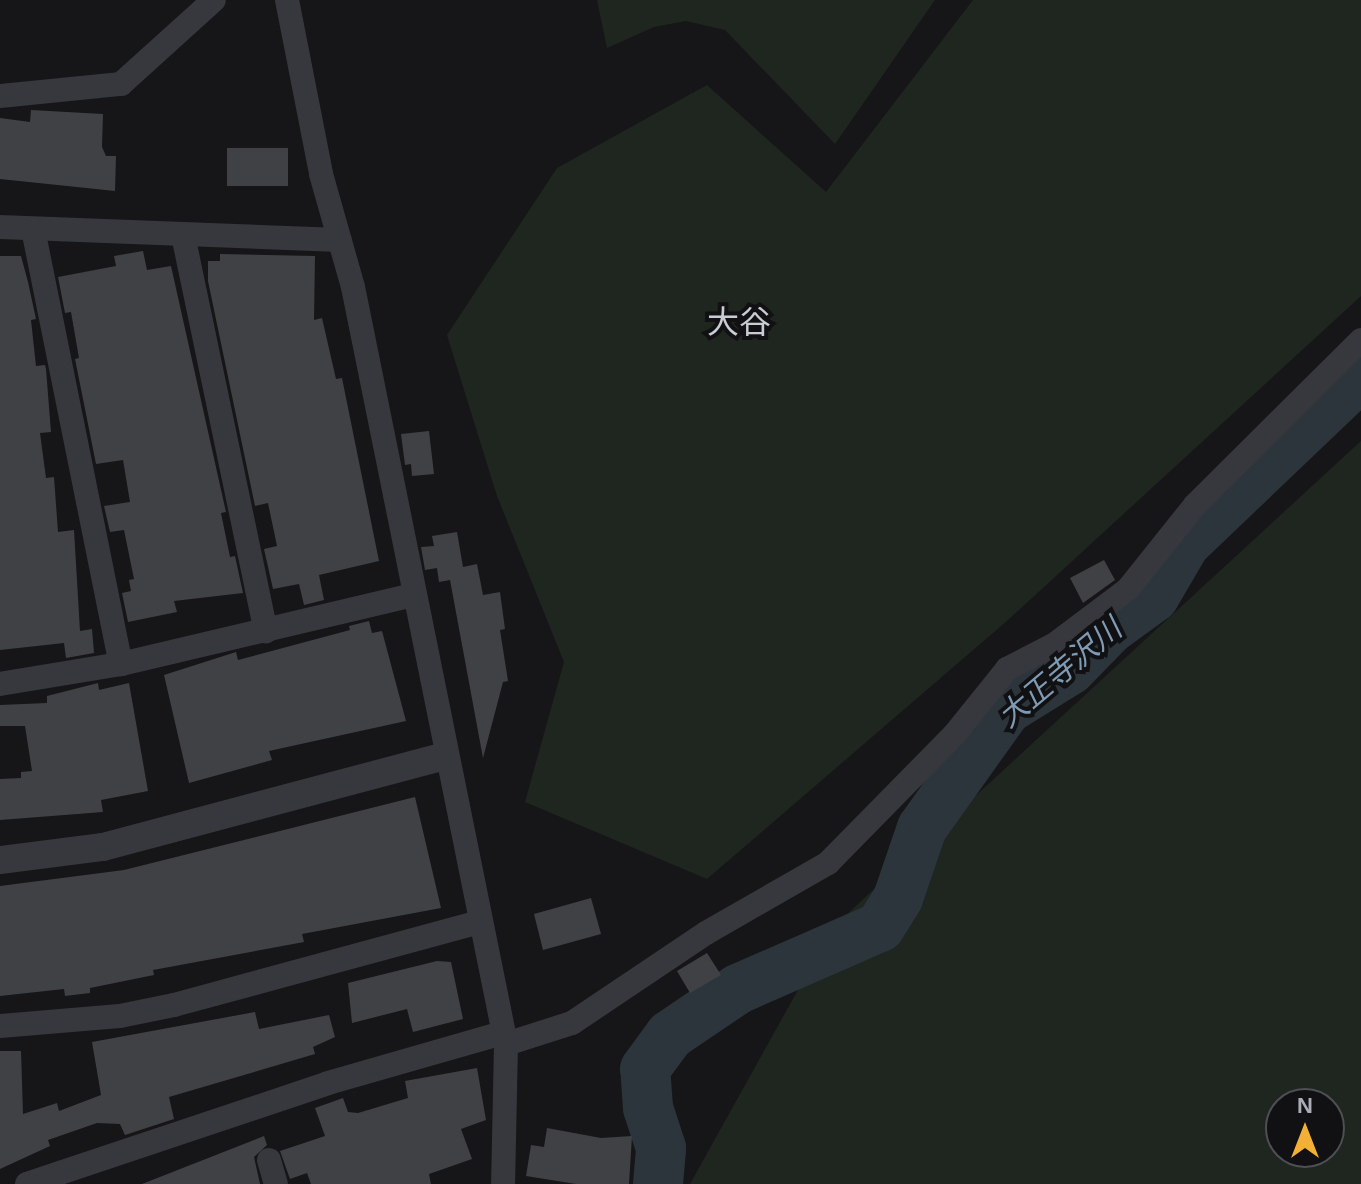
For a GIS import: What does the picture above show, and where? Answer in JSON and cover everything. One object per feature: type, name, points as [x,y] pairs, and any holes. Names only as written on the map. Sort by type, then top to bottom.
[{"type":"street","points":[[0,96],[121,84],[214,0]]},
{"type":"street","points":[[287,0],[321,174],[340,240],[504,1038],[503,1184]]},
{"type":"street","points":[[0,227],[340,240]]},
{"type":"street","points":[[33,229],[121,664]]},
{"type":"street","points":[[183,235],[266,631]]},
{"type":"street","points":[[27,1184],[328,1083],[572,1023],[706,933],[828,863],[954,735],[1007,669],[1055,644],[1128,589],[1195,505],[1361,340]]},
{"type":"street","points":[[0,684],[121,664],[412,595]]},
{"type":"street","points":[[0,860],[117,844],[445,756]]},
{"type":"street","points":[[0,1026],[120,1016],[174,1005],[480,922]]},
{"type":"street","points":[[269,1160],[276,1184]]},
{"type":"shaded area","points":[[597,0],[935,0],[835,144],[725,30],[686,21],[654,27],[607,48]]},
{"type":"shaded area","points":[[973,0],[1361,0],[1361,296],[1008,620],[707,879],[525,802],[564,662],[497,496],[447,335],[557,168],[707,85],[826,192]]},
{"type":"shaded area","points":[[1361,441],[1361,1184],[690,1184],[833,927]]},
{"type":"building","points":[[31,110],[103,114],[102,147],[106,156],[116,156],[115,191],[0,179],[0,118],[30,122]]},
{"type":"building","points":[[227,148],[288,148],[288,186],[227,186]]},
{"type":"building","points":[[143,251],[147,270],[171,266],[226,512],[221,513],[230,557],[235,556],[243,593],[174,601],[177,612],[128,622],[122,593],[131,591],[129,580],[134,579],[124,530],[110,532],[104,506],[130,502],[123,460],[96,464],[75,359],[79,358],[71,312],[65,313],[58,277],[116,266],[114,256]]},
{"type":"building","points":[[220,254],[315,256],[314,320],[322,318],[336,379],[342,378],[379,561],[319,575],[324,600],[304,605],[299,584],[273,589],[264,549],[277,546],[268,503],[255,506],[208,281],[208,261],[220,261]]},
{"type":"building","points":[[0,256],[21,256],[28,282],[36,319],[31,320],[36,366],[45,365],[46,369],[51,432],[40,433],[46,478],[54,477],[58,532],[74,530],[80,631],[92,629],[94,653],[66,658],[64,643],[0,650]]},
{"type":"building","points":[[429,431],[434,474],[412,476],[411,464],[405,465],[401,434]]},
{"type":"building","points":[[457,532],[463,567],[477,564],[483,595],[500,592],[505,629],[500,630],[508,681],[503,682],[483,758],[450,580],[439,582],[437,568],[425,570],[421,547],[434,546],[432,536]]},
{"type":"building","points":[[1104,560],[1115,580],[1083,603],[1070,578]]},
{"type":"building","points":[[369,621],[372,633],[382,631],[406,721],[269,751],[272,760],[189,783],[164,675],[236,652],[238,660],[350,630],[349,626]]},
{"type":"building","points":[[98,683],[99,690],[129,683],[148,791],[101,800],[103,812],[0,820],[0,779],[21,778],[21,772],[32,771],[25,726],[0,726],[0,705],[47,703],[47,696]]},
{"type":"building","points":[[415,797],[441,908],[302,934],[304,942],[153,970],[154,975],[90,988],[90,993],[65,996],[64,989],[0,996],[0,886],[124,870]]},
{"type":"building","points":[[591,898],[601,934],[543,950],[534,914]]},
{"type":"building","points":[[707,953],[721,975],[690,993],[677,971]]},
{"type":"building","points":[[437,961],[451,962],[463,1019],[413,1032],[407,1009],[352,1023],[348,983]]},
{"type":"building","points":[[255,1012],[259,1029],[329,1015],[335,1037],[313,1047],[315,1054],[169,1097],[174,1119],[125,1135],[120,1124],[97,1123],[48,1140],[50,1146],[0,1169],[0,1051],[21,1051],[23,1114],[57,1103],[59,1111],[101,1095],[92,1042]]},
{"type":"building","points":[[477,1068],[486,1120],[461,1129],[472,1159],[429,1174],[431,1184],[311,1184],[307,1173],[290,1179],[280,1151],[325,1136],[315,1108],[343,1098],[348,1112],[358,1113],[408,1098],[405,1081]]},
{"type":"building","points":[[547,1128],[601,1138],[632,1136],[629,1184],[576,1184],[526,1176],[531,1145],[544,1147]]},
{"type":"building","points":[[264,1136],[267,1145],[254,1157],[260,1184],[142,1184]]},
{"type":"waterway","name":"大正寺沢川","points":[[658,1184],[661,1148],[648,1108],[645,1069],[670,1035],[738,989],[880,927],[898,898],[922,828],[1007,709],[1070,670],[1110,629],[1154,597],[1185,544],[1361,376]]},
{"type":"district","name":"大谷","points":[[739,322]]}]
